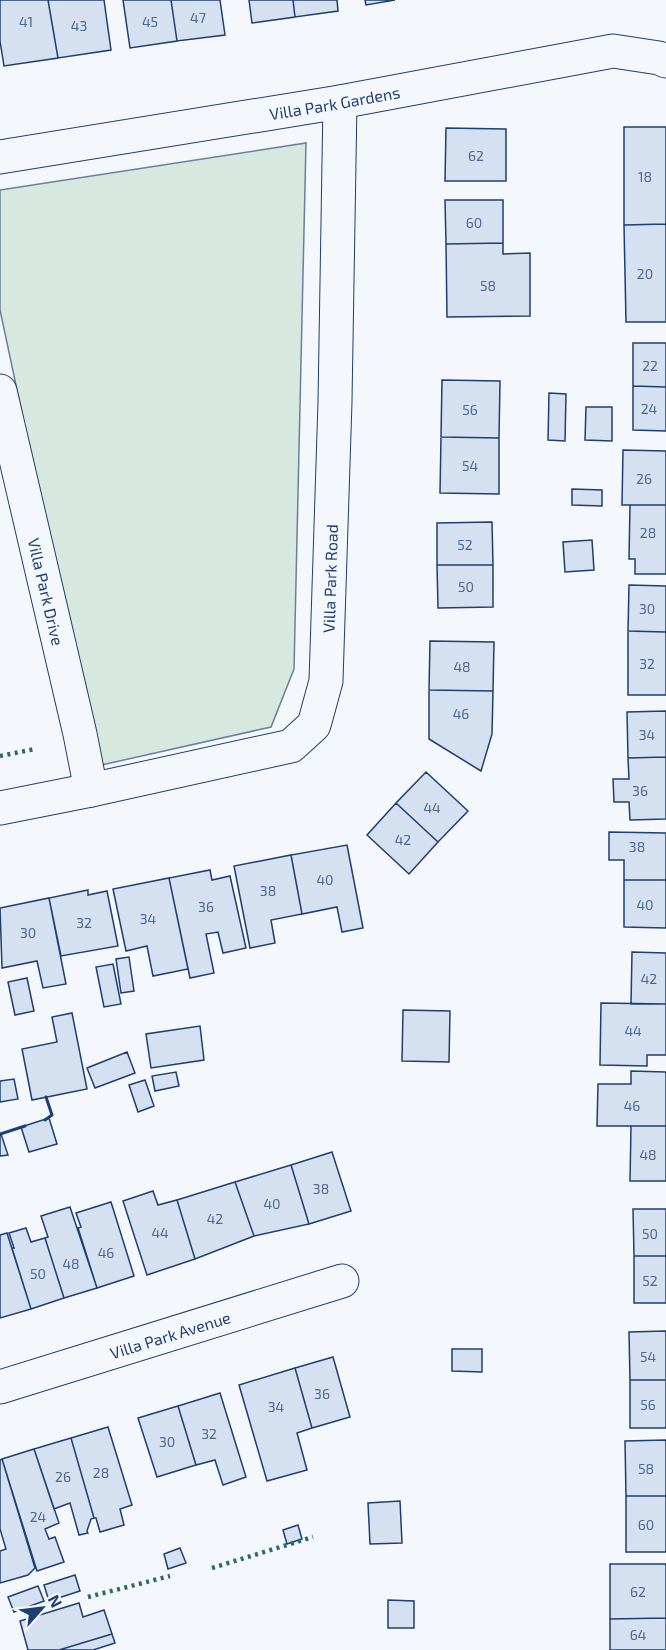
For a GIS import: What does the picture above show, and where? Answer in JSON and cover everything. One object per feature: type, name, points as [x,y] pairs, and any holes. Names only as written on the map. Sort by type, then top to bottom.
[{"type":"street","name":"Villa Park Gardens","points":[[0,157],[340,102],[613,51],[666,61]]},
{"type":"street","name":"Villa Park Road","points":[[0,807],[91,790],[291,746],[314,726],[326,681],[335,402],[340,102]]},
{"type":"street","name":"Villa Park Drive","points":[[0,391],[91,790]]},
{"type":"street","name":"Villa Park Avenue","points":[[0,1387],[342,1281]]},
{"type":"shaded area","points":[[306,143],[294,669],[271,727],[97,766],[0,310],[0,190]]},
{"type":"building","points":[[0,0],[48,0],[58,58],[4,66],[0,41]]},
{"type":"building","points":[[48,0],[104,0],[111,50],[58,58]]},
{"type":"building","points":[[123,0],[171,0],[177,41],[130,48]]},
{"type":"building","points":[[171,0],[220,0],[225,35],[177,41]]},
{"type":"building","points":[[249,0],[293,0],[295,17],[252,23]]},
{"type":"building","points":[[293,0],[337,0],[338,11],[295,17]]},
{"type":"building","points":[[365,0],[395,0],[366,5]]},
{"type":"building","points":[[624,127],[666,127],[666,224],[624,225]]},
{"type":"building","points":[[446,128],[506,129],[506,181],[445,181]]},
{"type":"building","points":[[445,200],[503,200],[503,243],[446,244]]},
{"type":"building","points":[[666,224],[666,322],[626,322],[624,225]]},
{"type":"building","points":[[503,243],[503,254],[530,253],[530,316],[447,317],[446,244]]},
{"type":"building","points":[[633,343],[666,343],[666,387],[633,386]]},
{"type":"building","points":[[442,380],[500,381],[499,438],[441,437]]},
{"type":"building","points":[[633,386],[666,387],[666,431],[633,430]]},
{"type":"building","points":[[549,393],[566,394],[565,441],[548,440]]},
{"type":"building","points":[[586,407],[612,407],[612,441],[585,440]]},
{"type":"building","points":[[441,437],[499,438],[499,494],[440,493]]},
{"type":"building","points":[[623,450],[666,451],[666,505],[622,505]]},
{"type":"building","points":[[572,489],[602,490],[602,506],[572,505]]},
{"type":"building","points":[[630,505],[666,505],[666,574],[635,574],[635,559],[629,559]]},
{"type":"building","points":[[492,522],[493,565],[437,565],[437,523]]},
{"type":"building","points":[[592,540],[594,570],[565,572],[563,542]]},
{"type":"building","points":[[437,565],[493,565],[493,607],[438,608]]},
{"type":"building","points":[[629,585],[666,586],[666,632],[628,631]]},
{"type":"building","points":[[628,631],[666,632],[666,695],[628,695]]},
{"type":"building","points":[[430,641],[494,642],[493,691],[429,690]]},
{"type":"building","points":[[429,690],[493,691],[492,734],[481,771],[429,739]]},
{"type":"building","points":[[666,711],[666,757],[628,758],[627,712]]},
{"type":"building","points":[[666,757],[666,819],[630,820],[629,802],[614,802],[613,779],[629,779],[628,758]]},
{"type":"building","points":[[426,772],[468,811],[438,842],[396,803]]},
{"type":"building","points":[[396,803],[438,842],[409,874],[367,835]]},
{"type":"building","points":[[609,832],[666,833],[666,880],[624,880],[624,860],[609,860]]},
{"type":"building","points":[[347,845],[363,928],[342,932],[337,907],[302,914],[291,855]]},
{"type":"building","points":[[291,855],[302,914],[271,920],[275,943],[250,948],[234,866]]},
{"type":"building","points":[[210,870],[212,880],[230,876],[246,948],[223,953],[218,932],[206,934],[214,973],[190,978],[169,878]]},
{"type":"building","points":[[169,878],[188,969],[153,976],[147,946],[126,951],[113,889]]},
{"type":"building","points":[[624,880],[666,880],[666,928],[624,927]]},
{"type":"building","points":[[88,890],[88,895],[107,891],[118,946],[61,956],[49,898]]},
{"type":"building","points":[[49,898],[66,984],[43,988],[37,961],[2,968],[0,908]]},
{"type":"building","points":[[632,952],[666,953],[666,1004],[631,1004]]},
{"type":"building","points":[[129,957],[134,991],[121,993],[116,959]]},
{"type":"building","points":[[113,964],[121,1004],[104,1007],[96,967]]},
{"type":"building","points":[[27,978],[34,1011],[15,1015],[8,982]]},
{"type":"building","points":[[601,1003],[666,1004],[666,1055],[647,1055],[647,1066],[600,1065]]},
{"type":"building","points":[[403,1010],[450,1011],[449,1062],[402,1061]]},
{"type":"building","points":[[72,1013],[87,1089],[32,1100],[22,1049],[57,1042],[52,1017]]},
{"type":"building","points":[[200,1026],[204,1060],[151,1068],[146,1034]]},
{"type":"building","points":[[127,1052],[135,1073],[95,1088],[87,1068]]},
{"type":"building","points":[[631,1071],[666,1072],[666,1126],[597,1126],[598,1084],[631,1084]]},
{"type":"building","points":[[176,1072],[179,1086],[155,1091],[152,1076]]},
{"type":"building","points":[[14,1079],[18,1099],[0,1102],[0,1081]]},
{"type":"building","points":[[145,1080],[154,1106],[138,1112],[129,1085]]},
{"type":"building","points":[[49,1118],[57,1144],[29,1152],[21,1127]]},
{"type":"building","points":[[631,1126],[666,1126],[666,1181],[630,1181]]},
{"type":"building","points":[[1,1134],[8,1155],[0,1156]]},
{"type":"building","points":[[332,1152],[351,1211],[309,1224],[291,1165]]},
{"type":"building","points":[[291,1165],[309,1224],[254,1236],[235,1182]]},
{"type":"building","points":[[235,1182],[254,1236],[195,1259],[177,1200]]},
{"type":"building","points":[[153,1191],[158,1205],[177,1200],[195,1259],[147,1275],[123,1201]]},
{"type":"building","points":[[111,1202],[134,1276],[97,1288],[78,1228],[81,1227],[76,1213]]},
{"type":"building","points":[[70,1207],[97,1288],[64,1298],[45,1238],[48,1237],[41,1216]]},
{"type":"building","points":[[633,1209],[666,1209],[666,1256],[634,1256]]},
{"type":"building","points":[[26,1228],[31,1242],[45,1238],[64,1298],[31,1309],[9,1233]]},
{"type":"building","points":[[7,1233],[31,1309],[0,1318],[0,1235]]},
{"type":"building","points":[[634,1256],[666,1256],[666,1303],[634,1303]]},
{"type":"building","points":[[666,1331],[666,1380],[630,1380],[629,1332]]},
{"type":"building","points":[[452,1349],[482,1349],[482,1372],[452,1371]]},
{"type":"building","points":[[333,1357],[350,1417],[312,1428],[295,1368]]},
{"type":"building","points":[[295,1368],[312,1428],[297,1433],[307,1470],[267,1481],[239,1385]]},
{"type":"building","points":[[630,1380],[666,1380],[666,1428],[630,1428]]},
{"type":"building","points":[[220,1393],[246,1477],[223,1485],[215,1460],[196,1465],[178,1406]]},
{"type":"building","points":[[178,1406],[196,1465],[157,1477],[138,1418]]},
{"type":"building","points":[[108,1427],[132,1505],[120,1509],[124,1525],[100,1532],[71,1438]]},
{"type":"building","points":[[71,1438],[94,1518],[91,1519],[88,1533],[79,1535],[70,1503],[54,1509],[34,1449]]},
{"type":"building","points":[[666,1440],[666,1496],[626,1496],[625,1441]]},
{"type":"building","points":[[34,1449],[59,1523],[45,1529],[49,1539],[55,1537],[64,1562],[37,1571],[2,1459]]},
{"type":"building","points":[[2,1459],[35,1568],[28,1575],[0,1583],[0,1551],[6,1549],[0,1529],[0,1460]]},
{"type":"building","points":[[626,1496],[666,1496],[666,1552],[626,1552]]},
{"type":"building","points":[[400,1501],[402,1543],[370,1544],[368,1503]]},
{"type":"building","points":[[298,1525],[302,1539],[287,1544],[283,1530]]},
{"type":"building","points":[[180,1548],[186,1563],[168,1569],[164,1554]]},
{"type":"building","points":[[610,1564],[666,1564],[666,1618],[610,1619]]},
{"type":"building","points":[[75,1575],[80,1591],[49,1601],[44,1585]]},
{"type":"building","points":[[38,1586],[44,1601],[14,1612],[8,1597]]},
{"type":"building","points":[[388,1600],[414,1601],[414,1628],[388,1628]]},
{"type":"building","points":[[79,1603],[83,1617],[104,1610],[112,1634],[59,1650],[28,1650],[20,1621]]},
{"type":"building","points":[[666,1618],[666,1650],[610,1650],[610,1619]]},
{"type":"building","points":[[112,1634],[115,1643],[93,1650],[59,1650]]},
{"type":"hedge","points":[[0,756],[35,749]]},
{"type":"hedge","points":[[212,1568],[313,1537]]},
{"type":"hedge","points":[[88,1597],[170,1576]]},
{"type":"wall","points":[[45,1120],[52,1115],[46,1097]]},
{"type":"wall","points":[[0,1134],[25,1126]]}]
